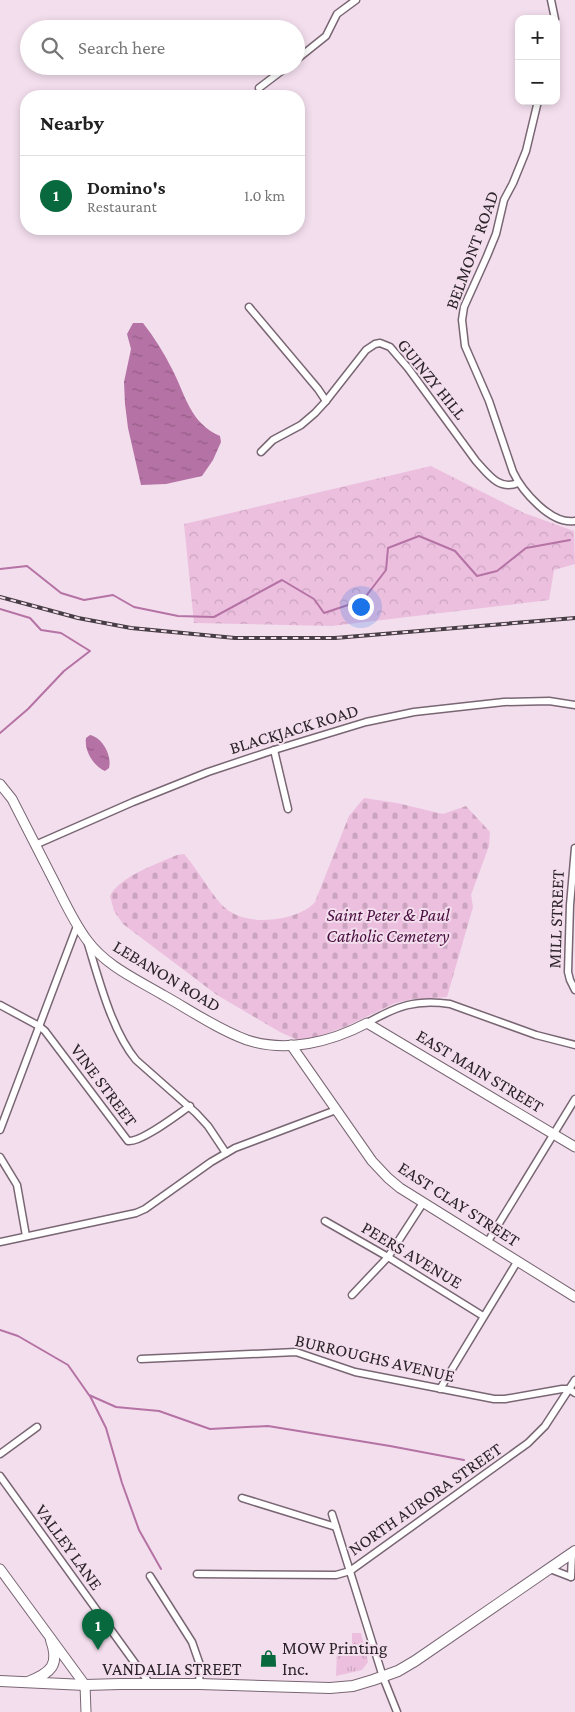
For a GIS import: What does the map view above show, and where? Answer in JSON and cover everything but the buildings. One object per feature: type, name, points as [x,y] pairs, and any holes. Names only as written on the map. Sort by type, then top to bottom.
[{"type":"main road","name":"VANDALIA STREET","points":[[0,1681],[85,1686],[199,1684],[330,1688],[361,1684],[398,1671],[428,1654],[574,1552]]},
{"type":"main road","points":[[28,1682],[39,1678],[55,1662],[56,1652],[51,1640]]},
{"type":"street","points":[[305,54],[326,36],[334,17],[356,0]]},
{"type":"street","points":[[551,0],[554,15]]},
{"type":"street","points":[[259,88],[276,75]]},
{"type":"street","name":"BELMONT ROAD","points":[[537,105],[526,151],[504,200],[496,234],[464,307],[462,320],[465,346],[489,401],[506,455],[518,483],[544,510],[561,519],[575,521]]},
{"type":"street","points":[[249,307],[326,401]]},
{"type":"street","name":"GUINZY HILL","points":[[261,452],[274,440],[302,425],[326,401],[366,350],[375,344],[385,344],[390,347],[408,368],[488,474],[502,485],[508,486],[518,483]]},
{"type":"street","name":"BLACKJACK ROAD","points":[[36,845],[181,782],[274,750],[366,722],[414,712],[521,701],[575,704]]},
{"type":"street","points":[[274,750],[288,809]]},
{"type":"street","name":"LEBANON ROAD","points":[[0,784],[12,799],[77,926],[86,940],[116,968],[228,1032],[262,1044],[304,1044],[333,1038],[367,1023]]},
{"type":"street","name":"MILL STREET","points":[[575,848],[570,905],[568,972],[575,990]]},
{"type":"street","points":[[0,1130],[77,926]]},
{"type":"street","points":[[86,940],[110,1009],[130,1052],[136,1060],[190,1106],[208,1126],[226,1153]]},
{"type":"street","points":[[367,1023],[399,1006],[436,1002],[450,1004],[536,1035],[575,1045]]},
{"type":"street","name":"VINE STREET","points":[[0,1005],[39,1026],[44,1031],[128,1140],[133,1141],[142,1137],[190,1106]]},
{"type":"street","name":"EAST MAIN STREET","points":[[367,1023],[575,1147]]},
{"type":"street","name":"EAST CLAY STREET","points":[[291,1045],[379,1170],[400,1188],[423,1203],[575,1297]]},
{"type":"street","points":[[487,1244],[575,1099]]},
{"type":"street","points":[[0,1242],[136,1213],[145,1209],[239,1146],[336,1110]]},
{"type":"street","points":[[0,1157],[17,1185],[26,1236]]},
{"type":"street","points":[[352,1294],[388,1257],[423,1203]]},
{"type":"street","name":"PEERS AVENUE","points":[[325,1220],[483,1316]]},
{"type":"street","points":[[440,1389],[517,1262]]},
{"type":"street","name":"BURROUGHS AVENUE","points":[[141,1359],[292,1351],[355,1372],[494,1399],[505,1399],[551,1390],[572,1391]]},
{"type":"street","name":"NORTH AURORA STREET","points":[[197,1574],[336,1575],[350,1571],[528,1444],[545,1426],[572,1391],[575,1380]]},
{"type":"street","points":[[0,1454],[37,1427]]},
{"type":"street","name":"VALLEY LANE","points":[[0,1476],[150,1684]]},
{"type":"street","points":[[242,1498],[336,1527]]},
{"type":"street","points":[[332,1514],[383,1677],[397,1712]]},
{"type":"street","points":[[550,1569],[573,1579],[574,1552]]},
{"type":"street","points":[[0,1569],[85,1686],[86,1712]]},
{"type":"street","points":[[150,1576],[192,1642],[200,1665],[199,1684]]},
{"type":"green space","points":[[431,466],[524,513],[574,531],[575,564],[554,570],[549,600],[332,626],[194,623],[184,524]]},
{"type":"green space","name":"Saint Peter & Paul Catholic Cemetery","points":[[364,798],[397,803],[443,814],[466,806],[490,832],[489,846],[471,895],[473,907],[447,997],[413,999],[395,1003],[347,1026],[317,1037],[298,1040],[280,1032],[217,995],[123,924],[114,911],[110,896],[122,882],[150,867],[177,855],[184,854],[221,904],[238,916],[249,919],[272,920],[303,911],[315,902],[349,816]]},
{"type":"green space","points":[[352,1633],[361,1633],[368,1662],[362,1670],[336,1676],[337,1652],[344,1652],[345,1648],[352,1647]]},
{"type":"water","points":[[133,323],[143,323],[166,357],[195,416],[202,424],[220,436],[221,442],[213,460],[202,476],[166,484],[141,485],[128,428],[125,404],[124,382],[131,349],[127,334]]},
{"type":"water","points":[[90,735],[99,740],[106,748],[110,763],[109,768],[105,771],[93,762],[86,748],[86,738]]},
{"type":"waterway","points":[[0,569],[27,566],[61,593],[84,600],[113,595],[134,607],[178,616],[214,617],[282,580],[314,599],[324,613],[363,600],[386,570],[388,548],[419,536],[455,551],[477,576],[497,571],[526,548],[570,540]]},
{"type":"waterway","points":[[0,609],[30,618],[41,630],[61,633],[90,651],[64,671],[28,709],[0,733]]},
{"type":"waterway","points":[[0,1330],[18,1336],[68,1365],[89,1395],[116,1407],[159,1411],[210,1429],[268,1426],[464,1460]]},
{"type":"waterway","points":[[90,1396],[106,1428],[122,1483],[139,1530],[161,1569]]},
{"type":"railway","points":[[0,597],[78,618],[131,628],[235,638],[335,638],[575,618]]},
{"type":"place","name":"Domino's","points":[[98,1650]]},
{"type":"place","name":"MOW Printing Inc.","points":[[268,1658]]}]
